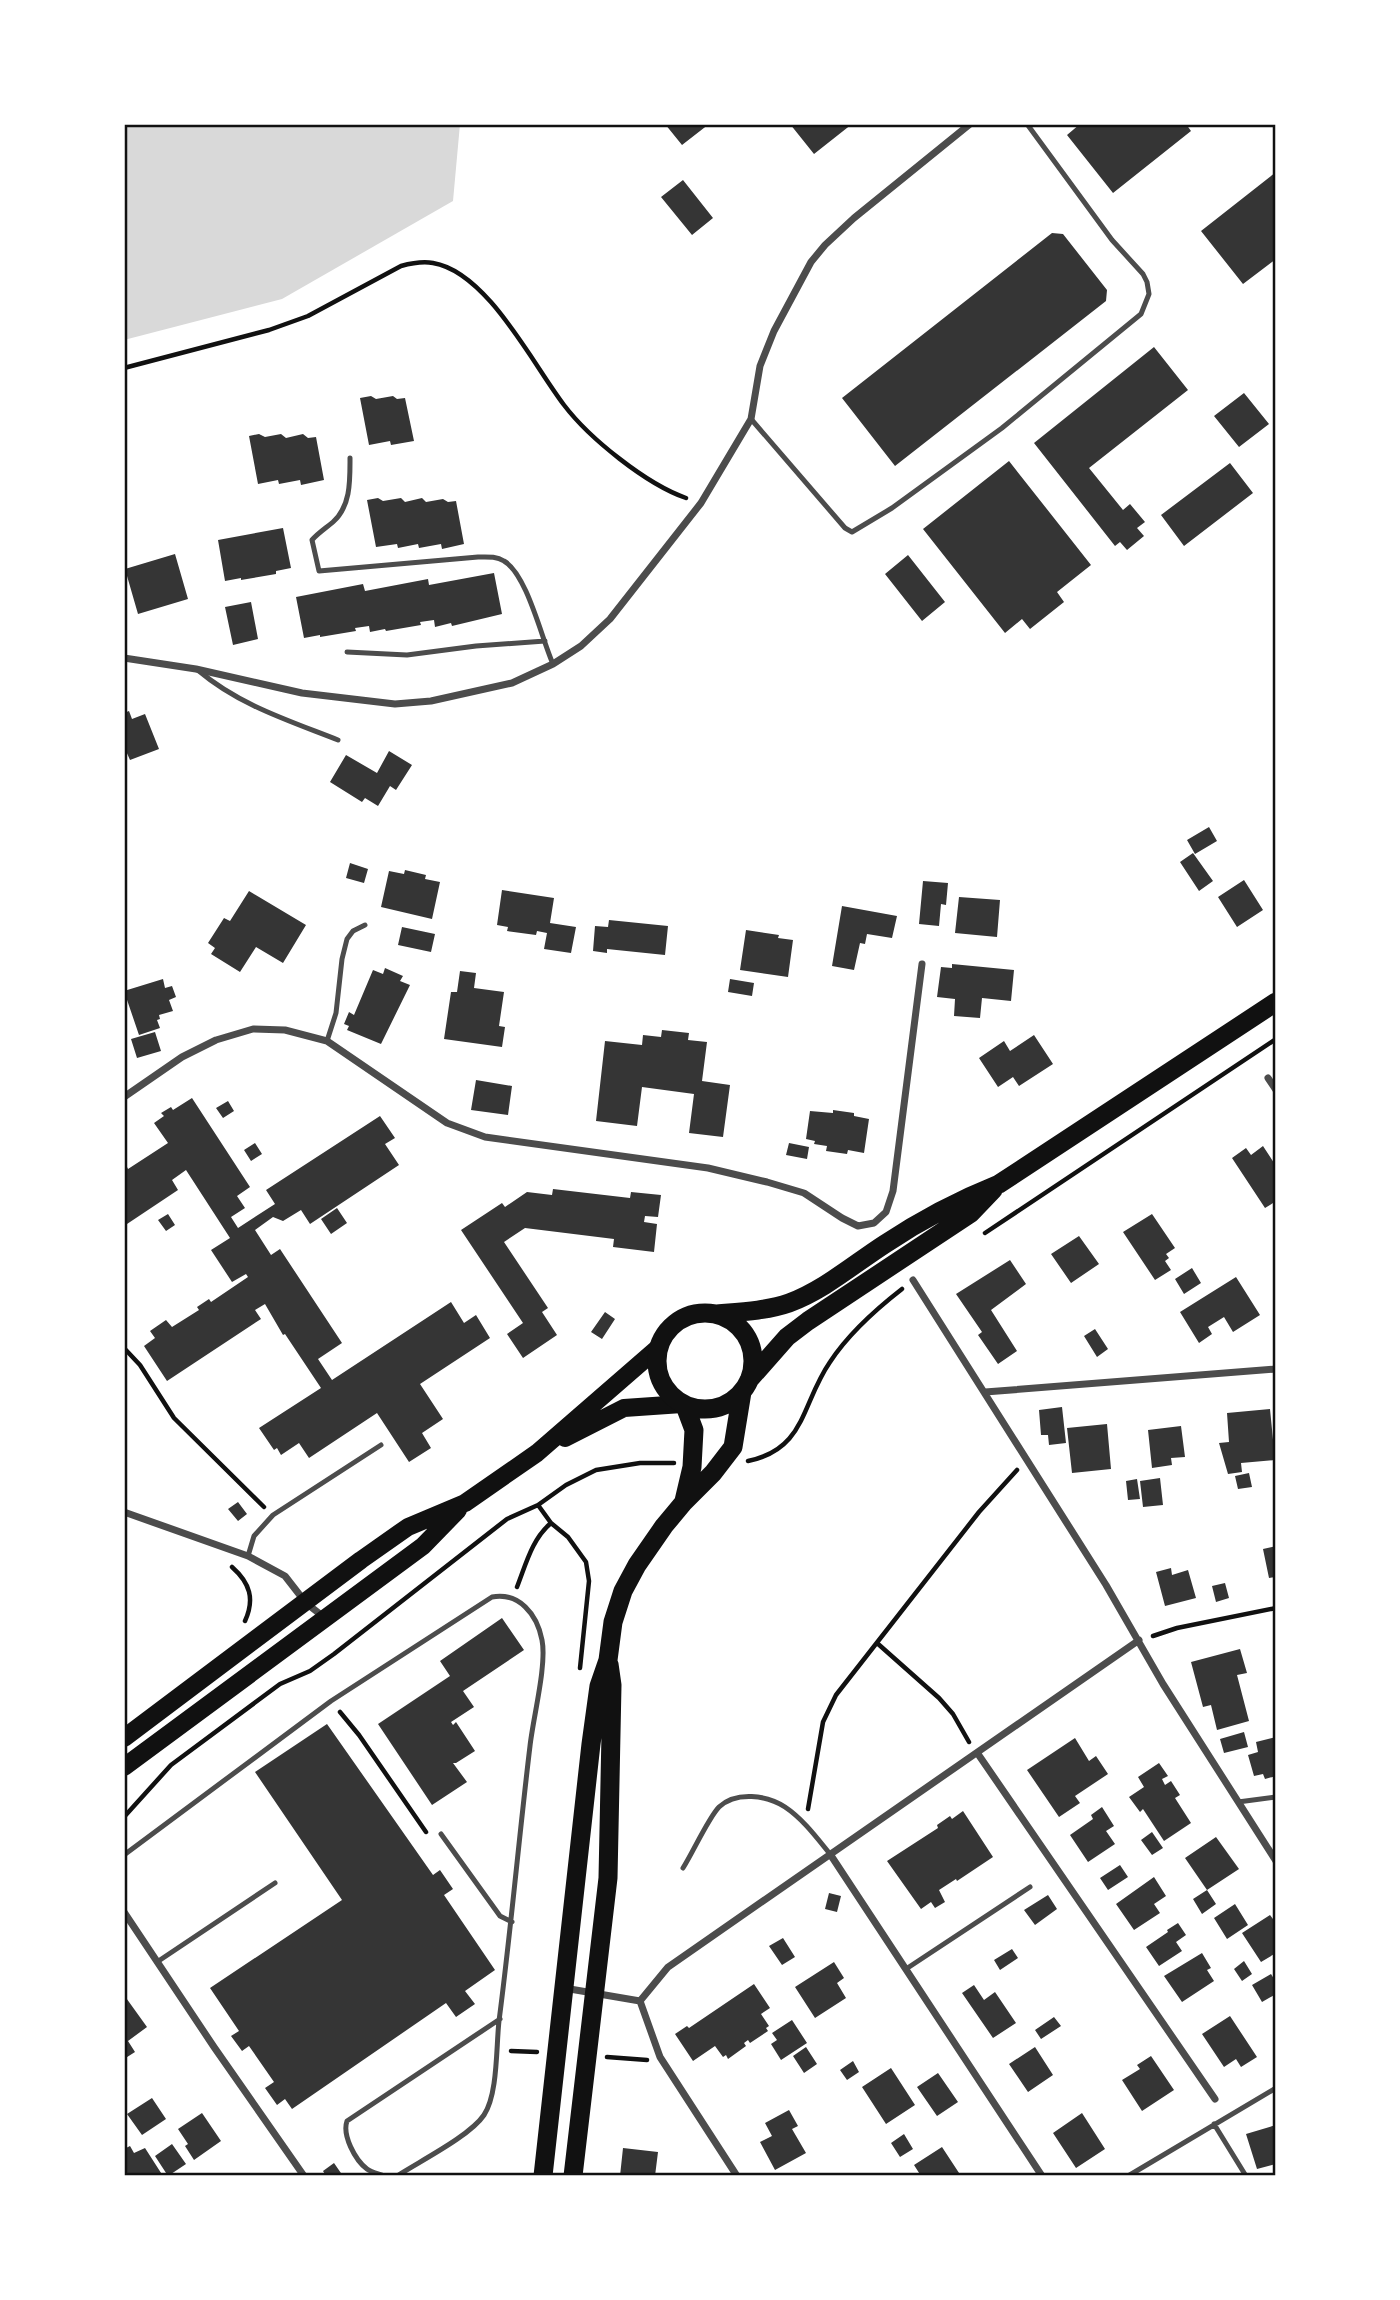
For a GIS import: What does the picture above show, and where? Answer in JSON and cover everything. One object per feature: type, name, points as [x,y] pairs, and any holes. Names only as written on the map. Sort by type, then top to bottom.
[{"type":"highway","points":[[999,1184],[971,1213],[787,1337],[732,1401],[707,1409],[684,1405],[672,1396],[659,1377],[659,1347],[674,1324],[694,1315],[753,1310],[788,1303],[825,1284],[887,1242],[960,1200],[999,1184],[1276,1002]]},
{"type":"highway","points":[[543,2176],[599,1686],[608,1660],[613,1622],[623,1591],[637,1565],[664,1526],[733,1447],[752,1366],[748,1339],[728,1319],[715,1314]]},
{"type":"highway","points":[[684,1405],[694,1430],[692,1467],[684,1502]]},
{"type":"highway","points":[[573,2176],[608,1878],[612,1685],[608,1660]]},
{"type":"main road","points":[[124,1768],[423,1546],[465,1503],[537,1453],[659,1347]]},
{"type":"main road","points":[[537,1453],[624,1408],[684,1405]]},
{"type":"main road","points":[[124,1738],[360,1560],[408,1527],[465,1503]]},
{"type":"street","points":[[124,658],[196,669],[302,693],[395,704],[430,701],[502,685],[553,664],[581,646],[610,619],[701,503],[751,419],[761,366],[774,331],[811,262],[854,218],[970,124]]},
{"type":"street","points":[[124,1097],[182,1057],[216,1040],[253,1029],[285,1030],[327,1041],[447,1123],[465,1131],[497,1139],[708,1168],[767,1182],[804,1194],[859,1226],[874,1223],[886,1212],[893,1191],[922,964]]},
{"type":"street","points":[[1268,1078],[1276,1090]]},
{"type":"street","points":[[913,1280],[1139,1640],[1169,1694],[1276,1861]]},
{"type":"street","points":[[985,1392],[1276,1369]]},
{"type":"street","points":[[124,1512],[248,1556],[285,1576],[306,1602],[325,1618]]},
{"type":"street","points":[[640,2001],[668,1967],[1139,1640]]},
{"type":"street","points":[[978,1754],[1214,2099]]},
{"type":"street","points":[[830,1854],[1042,2176]]},
{"type":"street","points":[[124,1912],[304,2176]]},
{"type":"street","points":[[564,1988],[640,2001]]},
{"type":"street","points":[[640,2001],[660,2057],[737,2176]]},
{"type":"lane","points":[[751,419],[845,528],[852,532],[892,508],[1002,428],[1141,314],[1149,294],[1143,274],[1112,240],[1027,124]]},
{"type":"lane","points":[[350,458],[350,485],[344,506],[335,520],[312,540],[319,571],[493,557],[511,566],[517,575],[553,664]]},
{"type":"lane","points":[[347,652],[407,655],[545,641]]},
{"type":"lane","points":[[196,669],[242,701],[338,740]]},
{"type":"lane","points":[[327,1041],[336,1013],[347,939],[353,931],[365,925]]},
{"type":"lane","points":[[248,1556],[254,1536],[273,1515],[381,1445]]},
{"type":"lane","points":[[124,1855],[331,1701],[492,1597],[503,1595],[523,1604],[535,1620],[542,1641],[542,1662],[489,2102],[475,2126],[397,2176]]},
{"type":"lane","points":[[683,1868],[718,1808],[732,1798],[745,1796],[762,1797],[785,1807],[830,1854]]},
{"type":"lane","points":[[1238,1802],[1276,1797]]},
{"type":"lane","points":[[441,1834],[500,1916],[512,1922]]},
{"type":"lane","points":[[157,1962],[275,1883]]},
{"type":"lane","points":[[906,1969],[1030,1887]]},
{"type":"lane","points":[[384,2176],[366,2169],[350,2146],[345,2127],[347,2121],[500,2019]]},
{"type":"lane","points":[[1128,2176],[1276,2088]]},
{"type":"lane","points":[[1214,2124],[1246,2176]]},
{"type":"path","points":[[124,368],[269,330],[308,316],[401,265],[432,263],[458,273],[481,291],[564,406],[592,435],[650,479],[678,495],[701,503]]},
{"type":"path","points":[[980,1236],[1276,1039]]},
{"type":"path","points":[[737,1463],[766,1458],[782,1449],[794,1435],[829,1362],[869,1315],[913,1280]]},
{"type":"path","points":[[124,1348],[140,1365],[174,1418],[273,1515]]},
{"type":"path","points":[[805,1825],[817,1749],[828,1708],[993,1496],[1027,1459]]},
{"type":"path","points":[[124,1817],[171,1765],[280,1684],[310,1671],[334,1654],[507,1519],[538,1505],[566,1485],[596,1470],[640,1463],[678,1463]]},
{"type":"path","points":[[513,1598],[535,1540],[551,1523]]},
{"type":"path","points":[[211,1543],[224,1562],[241,1576],[250,1590],[252,1600],[249,1613],[240,1631]]},
{"type":"path","points":[[1139,1640],[1276,1608]]},
{"type":"path","points":[[877,1643],[939,1698],[953,1714],[978,1754]]},
{"type":"path","points":[[331,1701],[359,1735],[424,1832],[441,1834]]},
{"type":"path","points":[[496,2051],[537,2052]]},
{"type":"path","points":[[596,2056],[643,2061],[660,2057]]},
{"type":"shaded area","points":[[124,124],[460,124],[453,201],[282,299],[124,340]]},
{"type":"building","points":[[665,124],[709,124],[682,145]]},
{"type":"building","points":[[790,124],[852,124],[814,154]]},
{"type":"building","points":[[1080,124],[1186,124],[1191,131],[1113,193],[1067,135]]},
{"type":"building","points":[[1276,172],[1276,259],[1243,284],[1201,231]]},
{"type":"building","points":[[683,180],[713,218],[692,235],[661,197]]},
{"type":"building","points":[[1052,233],[1063,234],[1107,290],[1106,301],[895,466],[842,398]]},
{"type":"building","points":[[1154,347],[1188,390],[1089,468],[1123,510],[1130,504],[1145,522],[1137,528],[1144,536],[1127,550],[1120,542],[1115,546],[1034,443]]},
{"type":"building","points":[[1244,393],[1269,424],[1239,447],[1214,416]]},
{"type":"building","points":[[371,396],[376,399],[393,396],[397,399],[405,398],[414,441],[391,445],[390,441],[369,445],[360,398]]},
{"type":"building","points":[[259,434],[265,437],[281,434],[286,438],[303,434],[308,438],[316,437],[324,480],[301,485],[300,480],[258,484],[249,436]]},
{"type":"building","points":[[1009,461],[1091,565],[1057,592],[1064,602],[1030,629],[1022,619],[1005,633],[923,529]]},
{"type":"building","points":[[1230,463],[1253,493],[1184,546],[1161,515]]},
{"type":"building","points":[[378,498],[383,501],[401,498],[405,502],[422,498],[426,502],[443,499],[448,502],[456,501],[464,544],[442,549],[441,544],[419,548],[418,544],[398,548],[397,544],[376,547],[367,500]]},
{"type":"building","points":[[283,528],[291,568],[276,571],[276,574],[225,581],[218,540]]},
{"type":"building","points":[[175,554],[188,599],[138,614],[125,569]]},
{"type":"building","points":[[908,555],[945,602],[922,621],[885,574]]},
{"type":"building","points":[[494,573],[502,614],[452,626],[451,623],[435,627],[434,620],[386,631],[370,632],[369,626],[355,628],[356,631],[304,638],[296,597],[363,584],[365,591],[428,579],[429,585]]},
{"type":"building","points":[[251,602],[258,639],[233,645],[225,607]]},
{"type":"building","points":[[129,711],[132,719],[145,714],[159,749],[130,760],[126,751],[124,752],[124,713]]},
{"type":"building","points":[[389,751],[412,765],[396,790],[390,786],[378,806],[365,798],[362,802],[330,782],[346,755],[377,773]]},
{"type":"building","points":[[1209,827],[1217,841],[1195,854],[1187,840]]},
{"type":"building","points":[[1193,853],[1213,881],[1199,891],[1180,862]]},
{"type":"building","points":[[350,863],[368,869],[364,883],[346,878]]},
{"type":"building","points":[[405,870],[440,882],[432,919],[381,907],[389,871],[404,874]]},
{"type":"building","points":[[1244,880],[1263,910],[1237,927],[1218,897]]},
{"type":"building","points":[[923,881],[948,883],[946,905],[941,904],[939,926],[919,924]]},
{"type":"building","points":[[502,890],[554,898],[550,923],[576,927],[571,953],[544,949],[547,933],[537,931],[536,935],[507,931],[508,927],[497,925]]},
{"type":"building","points":[[249,891],[306,925],[283,963],[256,947],[240,972],[211,954],[215,948],[208,943],[224,918],[230,921]]},
{"type":"building","points":[[959,897],[1000,900],[997,937],[955,933]]},
{"type":"building","points":[[842,906],[897,916],[892,938],[867,934],[865,944],[860,943],[854,970],[832,966]]},
{"type":"building","points":[[609,920],[668,926],[665,955],[607,949],[607,953],[593,951],[595,926],[608,927]]},
{"type":"building","points":[[402,927],[435,934],[431,952],[398,945]]},
{"type":"building","points":[[746,930],[793,940],[788,977],[740,970]]},
{"type":"building","points":[[952,964],[1014,970],[1011,1001],[982,998],[980,1018],[954,1016],[955,999],[937,997],[941,967],[952,968]]},
{"type":"building","points":[[385,968],[403,976],[400,981],[410,985],[381,1044],[347,1030],[349,1026],[344,1024],[349,1012],[354,1015],[373,970],[383,974]]},
{"type":"building","points":[[460,971],[476,973],[474,988],[504,992],[499,1026],[505,1027],[502,1047],[444,1039],[451,992],[457,992]]},
{"type":"building","points":[[163,979],[165,988],[172,986],[176,997],[169,1000],[173,1011],[159,1015],[160,1019],[157,1020],[160,1028],[139,1035],[124,991]]},
{"type":"building","points":[[730,979],[754,983],[752,996],[728,992]]},
{"type":"building","points":[[662,1030],[689,1033],[688,1040],[707,1042],[702,1081],[730,1085],[723,1137],[689,1133],[694,1094],[642,1087],[637,1126],[596,1121],[605,1041],[642,1045],[643,1035],[661,1037]]},
{"type":"building","points":[[155,1032],[161,1051],[137,1058],[131,1039]]},
{"type":"building","points":[[1034,1035],[1053,1064],[1019,1086],[1013,1077],[998,1087],[979,1058],[1004,1041],[1010,1051]]},
{"type":"building","points":[[476,1080],[512,1086],[508,1115],[471,1110]]},
{"type":"building","points":[[192,1098],[250,1187],[237,1196],[245,1208],[231,1217],[238,1228],[275,1204],[266,1190],[380,1116],[395,1138],[385,1144],[399,1165],[310,1224],[301,1210],[283,1221],[273,1217],[255,1230],[271,1255],[280,1249],[342,1343],[318,1359],[332,1380],[451,1302],[464,1323],[476,1315],[490,1338],[420,1384],[443,1419],[422,1433],[431,1448],[409,1462],[377,1413],[309,1458],[299,1443],[281,1455],[277,1448],[274,1450],[259,1428],[321,1388],[285,1334],[283,1335],[265,1304],[255,1310],[261,1319],[167,1381],[144,1346],[155,1338],[150,1331],[166,1320],[172,1327],[199,1310],[197,1307],[209,1299],[211,1302],[248,1277],[246,1274],[232,1282],[211,1250],[230,1238],[186,1170],[172,1180],[178,1190],[124,1226],[124,1169],[168,1143],[154,1123],[164,1116],[161,1113],[171,1107],[173,1110]]},
{"type":"building","points":[[228,1101],[234,1111],[223,1118],[216,1108]]},
{"type":"building","points":[[833,1110],[854,1113],[854,1116],[869,1119],[864,1153],[848,1150],[847,1154],[826,1151],[827,1146],[814,1144],[815,1141],[806,1139],[810,1111],[833,1113]]},
{"type":"building","points":[[255,1143],[262,1154],[251,1161],[244,1150]]},
{"type":"building","points":[[789,1143],[809,1147],[807,1159],[786,1155]]},
{"type":"building","points":[[1263,1146],[1276,1166],[1276,1208],[1273,1203],[1265,1208],[1232,1158],[1246,1148],[1251,1155]]},
{"type":"building","points":[[553,1189],[630,1198],[631,1192],[661,1195],[658,1217],[645,1216],[644,1222],[657,1224],[654,1252],[613,1247],[614,1239],[525,1228],[504,1242],[548,1308],[542,1312],[557,1335],[523,1358],[507,1334],[523,1323],[461,1230],[502,1203],[505,1207],[527,1192],[552,1195]]},
{"type":"building","points":[[337,1208],[347,1223],[331,1234],[321,1219]]},
{"type":"building","points":[[168,1214],[175,1225],[166,1231],[158,1220]]},
{"type":"building","points":[[1152,1214],[1175,1248],[1166,1254],[1169,1258],[1165,1261],[1171,1270],[1155,1280],[1123,1232]]},
{"type":"building","points":[[1079,1236],[1099,1264],[1071,1283],[1051,1254]]},
{"type":"building","points":[[1010,1260],[1026,1284],[991,1310],[1017,1351],[998,1364],[978,1335],[982,1332],[956,1294]]},
{"type":"building","points":[[1192,1268],[1201,1283],[1184,1294],[1175,1279]]},
{"type":"building","points":[[1236,1277],[1260,1315],[1233,1332],[1224,1317],[1208,1327],[1212,1334],[1199,1343],[1180,1312]]},
{"type":"building","points":[[605,1312],[615,1319],[602,1339],[591,1332]]},
{"type":"building","points":[[1095,1329],[1108,1349],[1097,1357],[1084,1336]]},
{"type":"building","points":[[1062,1407],[1066,1443],[1049,1445],[1048,1435],[1041,1435],[1039,1410]]},
{"type":"building","points":[[1270,1409],[1275,1460],[1241,1463],[1242,1472],[1228,1474],[1219,1443],[1229,1442],[1227,1413]]},
{"type":"building","points":[[1107,1424],[1111,1469],[1072,1473],[1067,1428]]},
{"type":"building","points":[[1181,1426],[1185,1457],[1171,1458],[1172,1465],[1152,1468],[1148,1430]]},
{"type":"building","points":[[1249,1473],[1252,1487],[1238,1489],[1235,1476]]},
{"type":"building","points":[[1160,1478],[1163,1505],[1143,1507],[1140,1481]]},
{"type":"building","points":[[1137,1479],[1140,1499],[1128,1500],[1126,1481]]},
{"type":"building","points":[[238,1502],[247,1514],[238,1521],[228,1509]]},
{"type":"building","points":[[1276,1546],[1276,1577],[1269,1578],[1263,1549]]},
{"type":"building","points":[[1171,1568],[1172,1575],[1188,1570],[1196,1598],[1165,1606],[1156,1572]]},
{"type":"building","points":[[1225,1583],[1229,1598],[1216,1602],[1212,1586]]},
{"type":"building","points":[[502,1618],[524,1650],[463,1691],[474,1707],[451,1722],[453,1725],[456,1722],[475,1751],[453,1763],[467,1782],[432,1805],[378,1724],[450,1676],[440,1661]]},
{"type":"building","points":[[1240,1649],[1247,1673],[1237,1675],[1249,1721],[1217,1730],[1211,1705],[1203,1707],[1191,1662]]},
{"type":"building","points":[[327,1724],[433,1875],[440,1870],[453,1889],[444,1895],[495,1970],[465,1991],[475,2004],[456,2017],[446,2003],[292,2109],[285,2099],[277,2105],[265,2088],[274,2082],[249,2046],[242,2051],[231,2036],[239,2031],[210,1988],[342,1900],[255,1772]]},
{"type":"building","points":[[1244,1732],[1248,1747],[1224,1753],[1220,1739]]},
{"type":"building","points":[[1276,1737],[1276,1776],[1265,1779],[1263,1774],[1254,1776],[1248,1755],[1258,1752],[1256,1742]]},
{"type":"building","points":[[1075,1738],[1089,1761],[1096,1756],[1108,1774],[1075,1796],[1080,1803],[1059,1817],[1027,1770]]},
{"type":"building","points":[[1159,1763],[1168,1776],[1162,1779],[1165,1785],[1171,1781],[1180,1795],[1175,1798],[1191,1823],[1164,1841],[1143,1809],[1140,1812],[1129,1797],[1144,1787],[1138,1777]]},
{"type":"building","points":[[1102,1807],[1114,1826],[1106,1831],[1115,1844],[1088,1862],[1070,1835],[1093,1819],[1091,1815]]},
{"type":"building","points":[[963,1811],[993,1857],[939,1890],[945,1902],[935,1908],[931,1902],[921,1909],[887,1861],[938,1828],[937,1825],[950,1816],[952,1819]]},
{"type":"building","points":[[1152,1832],[1163,1848],[1152,1855],[1141,1840]]},
{"type":"building","points":[[1216,1837],[1239,1869],[1207,1890],[1185,1858]]},
{"type":"building","points":[[1120,1865],[1128,1877],[1108,1890],[1100,1878]]},
{"type":"building","points":[[1154,1877],[1166,1896],[1154,1904],[1160,1913],[1134,1930],[1116,1904]]},
{"type":"building","points":[[1207,1890],[1216,1904],[1202,1914],[1193,1899]]},
{"type":"building","points":[[829,1893],[841,1896],[837,1912],[825,1909]]},
{"type":"building","points":[[1048,1895],[1057,1909],[1035,1925],[1024,1910]]},
{"type":"building","points":[[1235,1904],[1248,1925],[1227,1939],[1214,1918]]},
{"type":"building","points":[[1270,1915],[1276,1923],[1276,1953],[1261,1962],[1242,1933]]},
{"type":"building","points":[[1178,1923],[1186,1935],[1176,1942],[1182,1951],[1159,1966],[1146,1947]]},
{"type":"building","points":[[783,1938],[795,1957],[782,1965],[769,1946]]},
{"type":"building","points":[[1012,1949],[1018,1958],[1000,1970],[994,1960]]},
{"type":"building","points":[[1202,1953],[1211,1968],[1207,1970],[1214,1981],[1182,2002],[1164,1976]]},
{"type":"building","points":[[1244,1961],[1252,1974],[1242,1981],[1234,1969]]},
{"type":"building","points":[[834,1962],[844,1978],[837,1983],[846,1998],[815,2018],[795,1987]]},
{"type":"building","points":[[1271,1974],[1276,1982],[1276,1994],[1262,2002],[1252,1985]]},
{"type":"building","points":[[754,1984],[770,2008],[761,2014],[769,2026],[766,2028],[768,2031],[750,2043],[748,2040],[744,2043],[746,2046],[728,2059],[726,2055],[723,2057],[715,2046],[693,2061],[675,2034],[687,2026],[689,2028]]},
{"type":"building","points":[[974,1985],[984,2000],[995,1992],[1016,2023],[993,2038],[962,1993]]},
{"type":"building","points":[[124,1995],[147,2027],[128,2041],[135,2052],[124,2059]]},
{"type":"building","points":[[1230,2016],[1257,2057],[1241,2067],[1236,2059],[1224,2067],[1202,2034]]},
{"type":"building","points":[[1054,2017],[1061,2026],[1041,2039],[1035,2030]]},
{"type":"building","points":[[792,2020],[807,2043],[781,2060],[771,2044],[777,2040],[772,2033]]},
{"type":"building","points":[[806,2047],[817,2064],[804,2073],[793,2056]]},
{"type":"building","points":[[1035,2047],[1053,2075],[1028,2092],[1009,2064]]},
{"type":"building","points":[[1151,2056],[1174,2090],[1142,2111],[1122,2080],[1140,2069],[1137,2065]]},
{"type":"building","points":[[853,2061],[859,2072],[847,2080],[840,2070]]},
{"type":"building","points":[[891,2068],[915,2105],[886,2124],[862,2087]]},
{"type":"building","points":[[938,2073],[958,2102],[937,2116],[917,2087]]},
{"type":"building","points":[[152,2098],[166,2119],[142,2135],[127,2114]]},
{"type":"building","points":[[789,2110],[798,2126],[792,2129],[806,2153],[775,2170],[760,2142],[772,2136],[765,2123]]},
{"type":"building","points":[[202,2113],[221,2141],[194,2160],[178,2129]]},
{"type":"building","points":[[1082,2113],[1105,2149],[1076,2168],[1053,2133]]},
{"type":"building","points":[[1276,2125],[1276,2164],[1257,2169],[1246,2134]]},
{"type":"building","points":[[904,2134],[913,2149],[900,2157],[891,2143]]},
{"type":"building","points":[[172,2144],[186,2164],[168,2176],[155,2156]]},
{"type":"building","points":[[130,2146],[134,2153],[145,2148],[163,2176],[124,2176],[124,2149]]},
{"type":"building","points":[[942,2147],[961,2176],[921,2176],[914,2165]]},
{"type":"building","points":[[623,2148],[658,2152],[655,2176],[620,2176]]},
{"type":"building","points":[[334,2163],[343,2176],[326,2176],[323,2171]]}]
